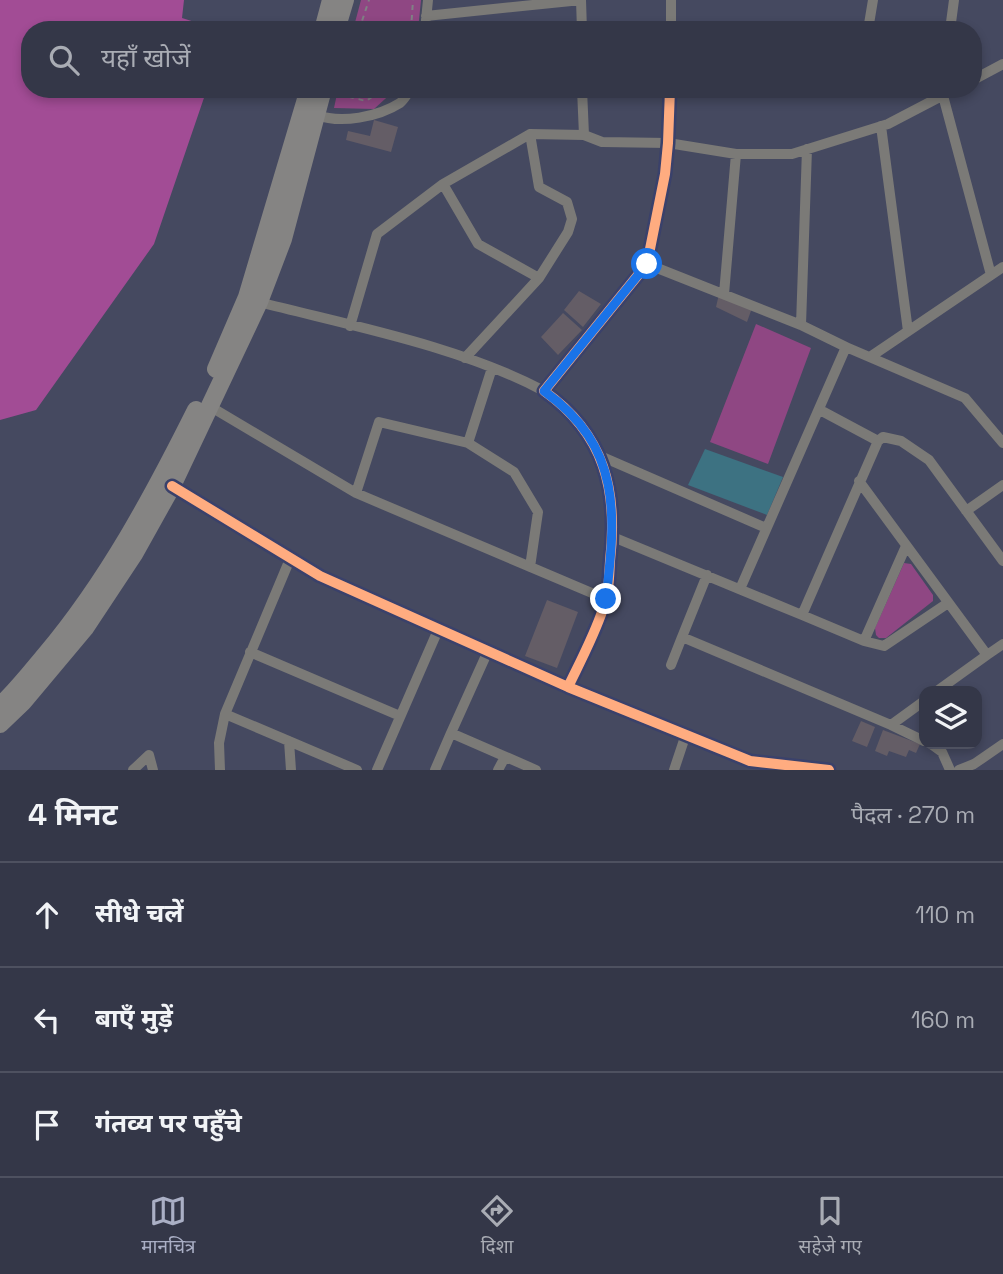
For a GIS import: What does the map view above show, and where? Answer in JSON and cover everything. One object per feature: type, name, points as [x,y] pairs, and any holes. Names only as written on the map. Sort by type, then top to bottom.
[{"type":"main road","points":[[325,21],[331,0]]},
{"type":"main road","points":[[339,21],[345,0]]},
{"type":"main road","points":[[0,706],[40,662],[89,598],[143,513],[200,402],[247,297],[306,98]]},
{"type":"main road","points":[[0,724],[23,702],[85,628],[134,554],[172,486],[259,302],[283,239],[321,98]]},
{"type":"street","points":[[426,21],[428,0]]},
{"type":"street","points":[[426,16],[581,0],[582,21]]},
{"type":"street","points":[[671,0],[671,21]]},
{"type":"street","points":[[869,21],[873,0]]},
{"type":"street","points":[[951,21],[954,0]]},
{"type":"street","points":[[982,75],[1003,64]]},
{"type":"street","points":[[317,115],[331,120],[375,113],[402,102],[405,98]]},
{"type":"street","points":[[582,98],[584,135]]},
{"type":"street","points":[[544,391],[647,264],[665,174],[670,98]]},
{"type":"street","points":[[350,326],[377,234],[443,184],[530,134],[584,135],[602,142],[668,143],[736,154],[792,154],[881,126],[933,98]]},
{"type":"street","points":[[943,98],[991,275]]},
{"type":"street","points":[[881,126],[908,331]]},
{"type":"street","points":[[464,358],[539,278],[568,232],[572,219],[567,202],[539,187],[530,134]]},
{"type":"street","points":[[801,325],[807,149]]},
{"type":"street","points":[[724,294],[736,154]]},
{"type":"street","points":[[443,184],[478,244],[539,278]]},
{"type":"street","points":[[647,264],[801,325],[965,398],[1003,443]]},
{"type":"street","points":[[870,357],[1003,267]]},
{"type":"street","points":[[259,302],[492,368],[544,391],[560,402],[577,421],[598,455],[612,503],[613,537],[606,599],[568,687]]},
{"type":"street","points":[[740,589],[846,347]]},
{"type":"street","points":[[468,443],[492,368]]},
{"type":"street","points":[[211,407],[356,493],[606,599]]},
{"type":"street","points":[[820,410],[878,441]]},
{"type":"street","points":[[356,493],[379,422],[468,443],[514,472],[538,512],[530,567]]},
{"type":"street","points":[[802,615],[859,481],[878,441],[883,437],[901,441],[929,460],[1003,561]]},
{"type":"street","points":[[598,455],[766,528]]},
{"type":"street","points":[[859,481],[987,655]]},
{"type":"street","points":[[967,511],[1003,485]]},
{"type":"street","points":[[172,486],[205,507],[211,517],[368,606],[750,761],[829,770]]},
{"type":"street","points":[[613,537],[880,646],[887,645],[948,603]]},
{"type":"street","points":[[864,640],[906,546]]},
{"type":"street","points":[[220,770],[219,743],[226,714],[288,562]]},
{"type":"street","points":[[671,665],[706,575]]},
{"type":"street","points":[[377,770],[437,633]]},
{"type":"street","points":[[682,637],[919,739]]},
{"type":"street","points":[[944,686],[1003,643]]},
{"type":"street","points":[[250,652],[400,716]]},
{"type":"street","points":[[435,770],[486,654]]},
{"type":"street","points":[[891,725],[919,705]]},
{"type":"street","points":[[226,714],[357,770]]},
{"type":"street","points":[[451,733],[536,770]]},
{"type":"street","points":[[674,770],[686,734]]},
{"type":"street","points":[[289,741],[291,770]]},
{"type":"street","points":[[959,770],[974,764],[1003,744]]},
{"type":"street","points":[[938,749],[950,770]]},
{"type":"street","points":[[133,770],[149,755],[153,770]]},
{"type":"street","points":[[498,770],[505,757]]},
{"type":"path","points":[[362,21],[369,0]]},
{"type":"path","points":[[412,21],[413,0]]},
{"type":"path","points":[[354,98],[366,101],[371,98]]},
{"type":"shaded area","points":[[0,0],[184,0],[182,18],[192,21],[21,21],[21,98],[204,98],[154,244],[36,410],[0,420]]},
{"type":"shaded area","points":[[361,0],[421,0],[419,21],[355,21]]},
{"type":"shaded area","points":[[336,98],[386,98],[374,109],[334,108]]},
{"type":"shaded area","points":[[756,324],[811,348],[768,464],[710,442]]},
{"type":"shaded area","points":[[904,563],[911,564],[933,595],[933,601],[886,638],[879,638],[875,628]]},
{"type":"water","points":[[705,449],[783,477],[767,515],[688,485]]},
{"type":"building","points":[[374,120],[398,127],[391,152],[346,140],[348,131],[370,136]]},
{"type":"building","points":[[579,291],[601,304],[583,327],[564,310]]},
{"type":"building","points":[[719,294],[752,308],[747,322],[716,307]]},
{"type":"building","points":[[563,313],[582,330],[558,355],[541,337]]},
{"type":"building","points":[[547,600],[578,612],[557,668],[525,656]]},
{"type":"building","points":[[861,721],[875,727],[867,747],[852,741]]},
{"type":"building","points":[[883,730],[919,744],[916,753],[909,750],[906,757],[889,751],[887,756],[875,751]]},
{"type":"cycle path","points":[[568,687],[603,609],[609,579],[612,511],[609,488],[594,445],[565,408],[544,391],[647,264],[665,174],[670,98]]},
{"type":"cycle path","points":[[172,486],[320,576],[568,687],[750,761],[829,770]]},
{"type":"route","points":[[606,599],[614,524],[607,478],[593,443],[583,428],[560,402],[544,391],[647,264]]}]
